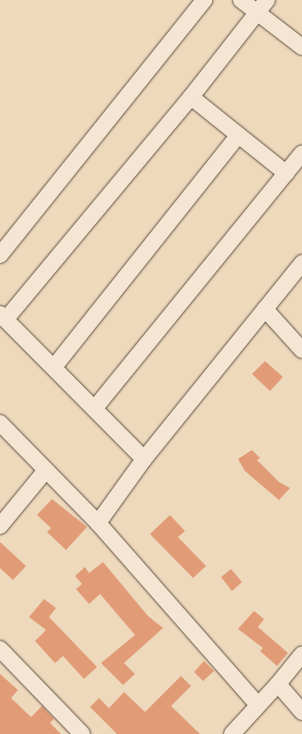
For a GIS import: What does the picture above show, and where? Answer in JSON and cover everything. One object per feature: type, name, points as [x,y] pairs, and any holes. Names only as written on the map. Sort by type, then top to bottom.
[{"type":"street","points":[[0,255],[204,0]]},
{"type":"street","points":[[241,0],[302,47]]},
{"type":"street","points":[[144,459],[3,316],[191,97],[267,0]]},
{"type":"street","points":[[191,97],[286,173]]},
{"type":"street","points":[[54,367],[238,136]]},
{"type":"street","points":[[95,408],[302,153]]},
{"type":"street","points":[[98,523],[144,459],[302,263]]},
{"type":"street","points":[[265,309],[302,350]]},
{"type":"street","points":[[0,423],[98,523],[258,705]]},
{"type":"street","points":[[0,526],[46,470]]},
{"type":"street","points":[[0,649],[82,734]]},
{"type":"street","points":[[232,734],[278,684],[302,654]]},
{"type":"street","points":[[278,684],[302,712]]},
{"type":"building","points":[[265,361],[283,377],[270,391],[252,374]]},
{"type":"building","points":[[252,450],[260,458],[257,460],[279,482],[290,488],[279,500],[245,471],[238,459]]},
{"type":"building","points":[[52,499],[87,527],[66,550],[47,532],[51,528],[37,515]]},
{"type":"building","points":[[170,515],[185,531],[178,537],[206,566],[193,578],[150,534]]},
{"type":"building","points":[[0,542],[26,566],[13,580],[0,568]]},
{"type":"building","points":[[103,562],[148,616],[163,628],[124,663],[135,674],[123,685],[101,663],[135,635],[100,594],[89,604],[76,589],[82,584],[75,576],[85,567],[89,573]]},
{"type":"building","points":[[231,569],[242,582],[232,591],[221,577]]},
{"type":"building","points":[[44,599],[56,608],[49,617],[97,667],[84,679],[63,656],[55,663],[35,641],[46,630],[29,617]]},
{"type":"building","points":[[254,611],[264,619],[258,627],[288,653],[277,666],[260,651],[263,648],[238,629]]},
{"type":"building","points":[[204,661],[214,671],[203,681],[194,672]]},
{"type":"building","points":[[0,674],[18,690],[11,698],[31,717],[42,706],[54,719],[50,723],[61,734],[0,734]]},
{"type":"building","points":[[181,676],[191,686],[171,706],[200,734],[117,734],[90,707],[99,698],[109,708],[124,692],[145,712]]}]
